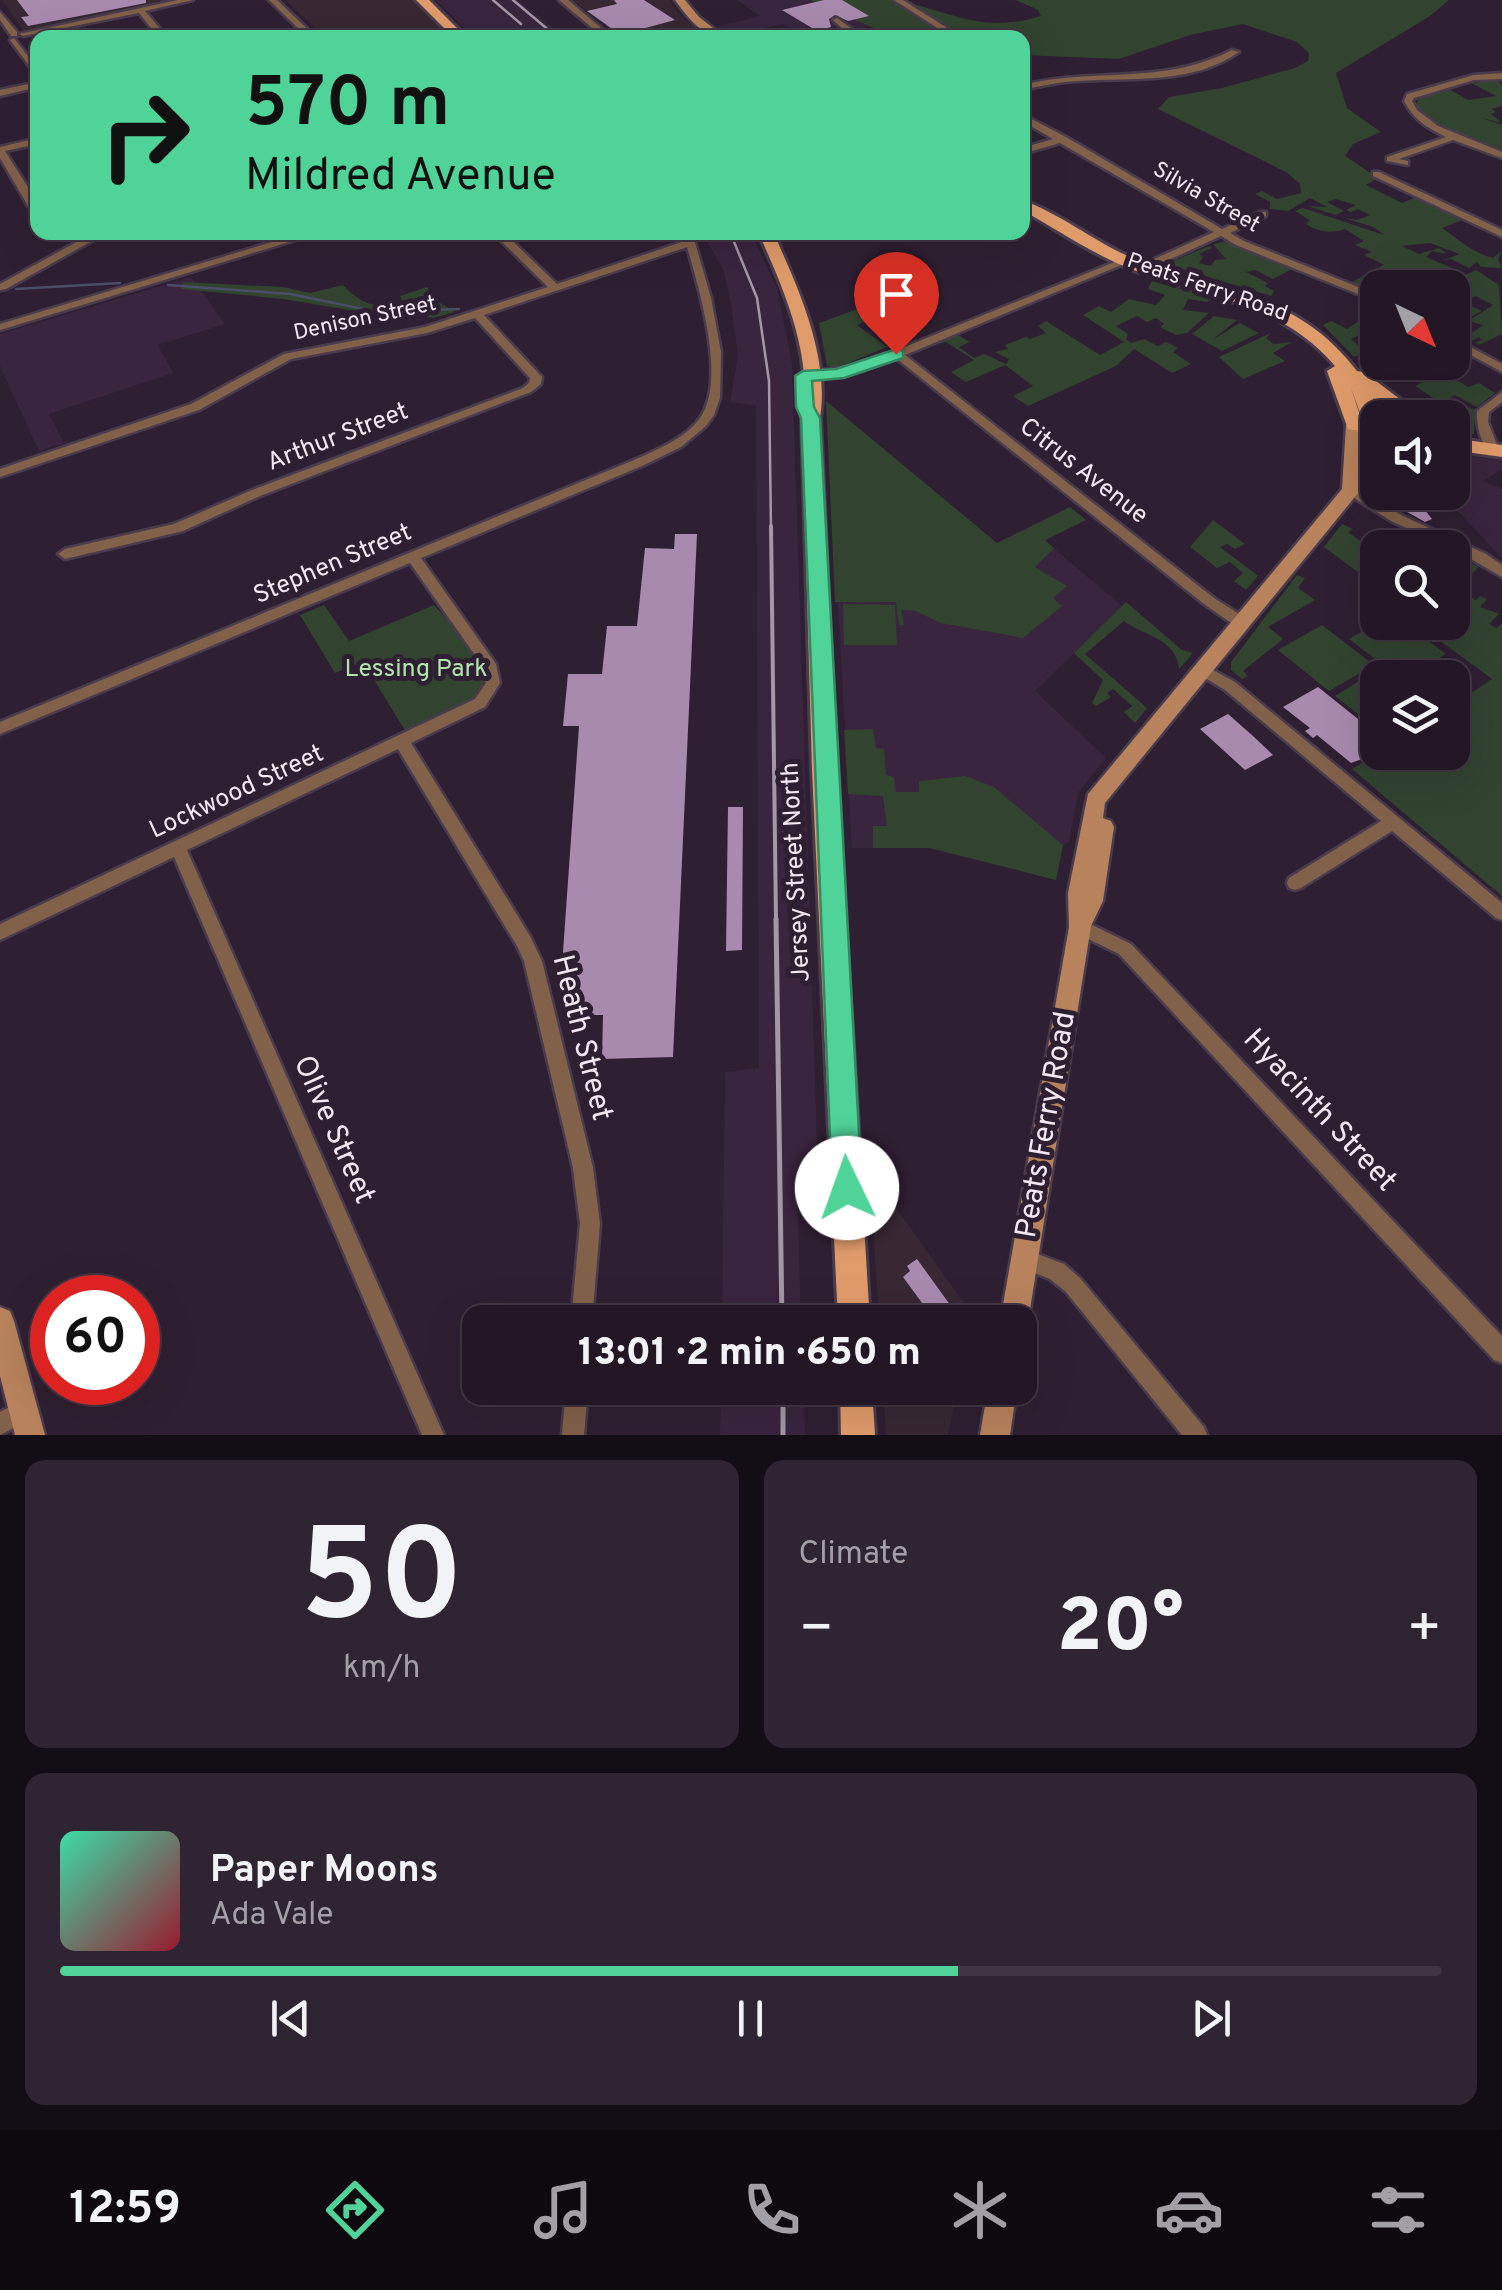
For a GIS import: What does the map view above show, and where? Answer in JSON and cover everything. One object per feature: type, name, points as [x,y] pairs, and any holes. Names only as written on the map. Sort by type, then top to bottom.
[{"type":"main road","points":[[422,0],[453,30]]},
{"type":"main road","points":[[680,0],[695,20],[709,30]]},
{"type":"main road","name":"Peats Ferry Road","points":[[1030,208],[1126,261],[1274,306],[1306,326],[1336,356],[1364,400]]},
{"type":"main road","name":"Jersey Street North","points":[[768,240],[786,280],[810,391],[824,770],[853,1305]]},
{"type":"main road","points":[[1336,356],[1388,400]]},
{"type":"main road","name":"Peats Ferry Road","points":[[1017,1305],[1080,928],[1092,902],[1103,823],[1111,800],[1207,671],[1241,639],[1242,622],[1360,477]]},
{"type":"main road","points":[[1356,485],[1360,481]]},
{"type":"main road","points":[[0,1321],[18,1424]]},
{"type":"main road","points":[[857,1405],[858,1435]]},
{"type":"main road","points":[[995,1435],[1000,1405]]},
{"type":"street","points":[[55,30],[189,0]]},
{"type":"street","points":[[47,30],[189,0]]},
{"type":"street","points":[[273,0],[305,30]]},
{"type":"street","points":[[563,0],[600,30]]},
{"type":"street","points":[[898,0],[946,30]]},
{"type":"street","points":[[142,12],[157,30]]},
{"type":"street","points":[[0,14],[30,63]]},
{"type":"street","points":[[837,20],[849,30]]},
{"type":"street","points":[[78,26],[81,30]]},
{"type":"street","points":[[14,37],[30,34]]},
{"type":"street","points":[[14,37],[30,34]]},
{"type":"street","points":[[1030,85],[1044,81],[1160,77],[1235,52]]},
{"type":"street","points":[[1502,76],[1474,78],[1410,96],[1411,110],[1443,131],[1502,155]]},
{"type":"street","points":[[0,92],[30,86]]},
{"type":"street","name":"Silvia Street","points":[[1030,121],[1224,234],[1360,291]]},
{"type":"street","points":[[1406,163],[1390,159],[1420,148],[1436,148],[1455,135]]},
{"type":"street","points":[[1030,149],[1063,140]]},
{"type":"street","points":[[30,143],[0,150],[30,201]]},
{"type":"street","points":[[1376,174],[1502,234]]},
{"type":"street","points":[[1144,268],[1264,214]]},
{"type":"street","points":[[2,287],[88,240]]},
{"type":"street","points":[[0,326],[291,240]]},
{"type":"street","points":[[506,240],[554,287]]},
{"type":"street","name":"Denison Street","points":[[0,473],[195,407],[288,356],[333,345],[400,337],[477,314],[683,240]]},
{"type":"street","name":"Stephen Street","points":[[0,728],[682,440],[706,418],[717,395],[710,326],[688,240]]},
{"type":"street","points":[[810,391],[1126,261]]},
{"type":"street","name":"Arthur Street","points":[[65,554],[178,528],[256,493],[527,390],[535,384],[536,377],[477,314]]},
{"type":"street","points":[[1470,350],[1502,369]]},
{"type":"street","name":"Citrus Avenue","points":[[896,354],[1209,601],[1242,622]]},
{"type":"street","points":[[1488,449],[1483,411],[1502,396]]},
{"type":"street","points":[[1356,485],[1398,520],[1481,557],[1502,572]]},
{"type":"street","name":"Lockwood Street","points":[[0,932],[468,710],[490,692],[490,664],[412,556]]},
{"type":"street","points":[[1207,671],[1502,913]]},
{"type":"street","name":"Heath Street","points":[[402,742],[524,940],[532,961],[583,1168],[590,1224],[583,1305]]},
{"type":"street","points":[[1295,884],[1394,821]]},
{"type":"street","name":"Olive Street","points":[[178,848],[434,1435]]},
{"type":"street","name":"Hyacinth Street","points":[[1080,928],[1125,949],[1502,1352]]},
{"type":"street","points":[[1024,1259],[1058,1272],[1074,1285],[1196,1435]]},
{"type":"street","points":[[574,1435],[576,1405]]},
{"type":"shaded area","points":[[2,0],[172,0],[30,30],[24,32]]},
{"type":"shaded area","points":[[285,0],[413,0],[446,30],[318,30]]},
{"type":"shaded area","points":[[436,0],[517,0],[557,30],[466,30]]},
{"type":"shaded area","points":[[573,0],[669,0],[685,20],[700,30],[611,30]]},
{"type":"shaded area","points":[[737,0],[887,0],[885,22],[856,30],[792,30],[782,24],[756,30],[716,27],[760,16]]},
{"type":"shaded area","points":[[706,240],[754,240],[777,288],[792,363],[818,1177],[799,1178],[797,1184],[801,1305],[722,1305],[725,1072],[759,1068],[756,406],[730,402],[738,356],[723,269]]},
{"type":"shaded area","points":[[191,277],[225,324],[158,345],[173,373],[49,414],[64,443],[39,451],[0,366],[0,334]]},
{"type":"shaded area","points":[[826,401],[997,543],[1070,507],[1086,520],[1045,541],[1122,606],[1035,691],[1106,758],[1078,793],[1069,842],[1063,845],[1056,880],[930,848],[852,848]]},
{"type":"shaded area","points":[[1470,457],[1502,460],[1502,469],[1483,481],[1502,489],[1502,558],[1457,510],[1470,510]]},
{"type":"shaded area","points":[[870,1171],[965,1305],[878,1305]]},
{"type":"shaded area","points":[[721,1405],[804,1405],[805,1435],[720,1435]]},
{"type":"shaded area","points":[[884,1405],[954,1405],[948,1435],[886,1435]]},
{"type":"green space","points":[[810,0],[897,0],[968,19],[1001,23],[1041,16],[1038,10],[1016,0],[1449,0],[1430,16],[1336,73],[1347,108],[1381,132],[1353,144],[1345,156],[1378,178],[1366,185],[1402,203],[1419,196],[1465,219],[1442,228],[1479,253],[1493,258],[1502,251],[1498,259],[1502,268],[1481,267],[1477,262],[1469,268],[1451,259],[1442,261],[1459,254],[1430,243],[1402,246],[1419,254],[1439,248],[1447,254],[1432,251],[1426,257],[1457,270],[1375,270],[1384,265],[1364,255],[1372,252],[1355,245],[1364,241],[1345,229],[1315,229],[1306,224],[1310,220],[1295,211],[1303,208],[1384,235],[1373,227],[1342,217],[1357,220],[1370,215],[1358,209],[1346,210],[1356,205],[1336,199],[1327,202],[1344,211],[1336,215],[1307,206],[1327,207],[1310,198],[1288,211],[1270,209],[1270,202],[1255,194],[1262,191],[1277,199],[1301,193],[1300,184],[1286,172],[1158,109],[1169,97],[1222,88],[1295,68],[1308,61],[1309,53],[1297,42],[1243,24],[1190,35],[1119,59],[1030,55],[1030,30],[878,30]]},
{"type":"green space","points":[[1497,80],[1502,85],[1502,106],[1492,109],[1496,112],[1491,114],[1502,123],[1482,118],[1502,125],[1502,149],[1444,128],[1415,106],[1421,95],[1447,88],[1468,100],[1496,96],[1471,83]]},
{"type":"green space","points":[[1227,241],[1294,268],[1273,279],[1255,270],[1246,272],[1268,283],[1265,286],[1274,291],[1271,296],[1166,264],[1209,246],[1212,248],[1199,254],[1203,257],[1199,263],[1211,266],[1215,260],[1226,259],[1213,244]]},
{"type":"green space","points":[[1476,270],[1499,285],[1502,334],[1479,345],[1475,343],[1481,340],[1479,337],[1470,341],[1470,334],[1483,325],[1470,320],[1493,305],[1476,296],[1470,299],[1470,273]]},
{"type":"green space","points":[[1152,281],[1212,298],[1208,302],[1188,299],[1183,310],[1209,313],[1187,333],[1176,335],[1160,327],[1164,324],[1156,318],[1147,322],[1137,316],[1116,326],[1128,334],[1126,339],[1131,343],[1144,339],[1158,346],[1166,342],[1178,348],[1173,352],[1191,364],[1172,373],[1134,349],[1116,366],[1028,406],[1013,396],[1033,386],[1005,365],[966,382],[951,372],[974,360],[946,342],[932,345],[958,335],[970,342],[959,347],[974,358],[984,354],[1006,364],[1009,359],[995,352],[1026,337],[1046,333],[1038,326],[1046,321],[1100,355],[1124,342],[1083,315],[1099,306],[1111,312],[1129,299],[1156,305],[1165,295],[1148,289]]},
{"type":"green space","points":[[183,282],[283,287],[310,293],[343,285],[370,304],[386,306],[404,304],[400,296],[427,287],[435,300],[455,312],[433,318],[412,313],[373,314],[283,299],[181,289]]},
{"type":"green space","points":[[1470,305],[1482,311],[1470,317]]},
{"type":"green space","points":[[866,306],[878,315],[857,325],[887,347],[836,368],[827,366],[819,323]]},
{"type":"green space","points":[[1214,316],[1237,320],[1212,340],[1240,323],[1259,333],[1222,351],[1192,334]]},
{"type":"green space","points":[[1331,321],[1347,329],[1359,321],[1360,334],[1351,339],[1360,347],[1360,354],[1354,357],[1323,325]]},
{"type":"green space","points":[[1271,333],[1266,338],[1274,344],[1292,342],[1273,353],[1285,361],[1243,379],[1219,357]]},
{"type":"green space","points":[[1426,380],[1457,380],[1468,387],[1479,383],[1495,393],[1477,407],[1455,395],[1450,400],[1436,400],[1415,386]]},
{"type":"green space","points":[[826,401],[997,543],[1070,507],[1086,520],[1045,540],[1054,548],[1035,567],[1067,586],[1053,598],[1062,606],[1023,638],[941,623],[915,611],[901,610],[904,625],[899,625],[896,602],[835,602]]},
{"type":"green space","points":[[1470,408],[1475,410],[1474,434],[1470,433]]},
{"type":"green space","points":[[1213,520],[1245,544],[1235,549],[1227,544],[1220,547],[1258,576],[1246,590],[1234,581],[1243,573],[1230,562],[1217,568],[1190,547]]},
{"type":"green space","points":[[1342,524],[1353,529],[1348,532],[1360,541],[1360,571],[1358,572],[1324,547]]},
{"type":"green space","points":[[1297,575],[1305,578],[1298,588],[1315,600],[1268,627],[1283,639],[1243,671],[1248,676],[1242,679],[1231,670],[1231,662]]},
{"type":"green space","points":[[1480,596],[1487,599],[1480,607],[1499,614],[1489,624],[1496,628],[1502,624],[1502,896],[1352,769],[1360,764],[1360,770],[1470,770],[1470,694],[1492,679],[1439,640],[1470,640],[1470,597],[1476,600]]},
{"type":"green space","points":[[1126,602],[1182,650],[1193,653],[1179,669],[1172,650],[1124,621],[1085,654],[1147,708],[1135,723],[1124,712],[1132,706],[1113,689],[1107,693],[1111,697],[1096,706],[1092,703],[1103,680],[1074,653]]},
{"type":"green space","points":[[843,604],[895,605],[897,645],[844,645]]},
{"type":"green space","name":"Lessing Park","points":[[324,605],[349,641],[434,605],[462,636],[487,673],[483,685],[455,711],[406,732],[363,662],[335,673],[300,615]]},
{"type":"green space","points":[[1322,625],[1368,660],[1360,660],[1360,673],[1329,691],[1278,650]]},
{"type":"green space","points":[[1360,633],[1360,640],[1427,640],[1446,654],[1436,660],[1377,660],[1349,639]]},
{"type":"green space","points":[[1360,681],[1360,716],[1335,696]]},
{"type":"green space","points":[[873,729],[876,748],[884,749],[886,775],[894,777],[896,792],[919,792],[919,781],[965,776],[994,787],[1063,845],[1056,880],[930,848],[873,848],[873,826],[887,826],[883,796],[848,794],[844,730]]},
{"type":"building","points":[[17,0],[146,3],[28,26],[21,17],[29,16]]},
{"type":"building","points":[[614,0],[644,0],[675,20],[638,30],[614,30],[587,11],[617,4]]},
{"type":"building","points":[[842,0],[869,16],[848,21],[835,15],[829,19],[831,27],[815,30],[782,10]]},
{"type":"building","points":[[1404,510],[1425,510],[1432,519],[1425,522]]},
{"type":"building","points":[[675,534],[697,534],[673,1057],[602,1059],[603,1015],[581,1015],[562,966],[579,726],[563,726],[568,674],[602,674],[607,626],[637,626],[645,548],[674,549]]},
{"type":"building","points":[[1318,687],[1360,721],[1360,760],[1351,763],[1317,735],[1313,738],[1305,731],[1310,728],[1283,707]]},
{"type":"building","points":[[1228,714],[1273,755],[1245,770],[1200,729]]},
{"type":"building","points":[[728,807],[743,807],[742,950],[726,951]]},
{"type":"building","points":[[917,1259],[950,1305],[924,1305],[903,1277],[910,1271],[907,1266]]},
{"type":"waterway","points":[[16,289],[120,283]]},
{"type":"waterway","points":[[168,285],[290,294],[378,312],[459,309]]},
{"type":"railway","points":[[493,0],[521,24]]},
{"type":"railway","points":[[513,0],[549,30]]},
{"type":"railway","points":[[733,240],[757,298],[769,381],[771,529]]},
{"type":"railway","points":[[771,526],[776,921]]},
{"type":"railway","points":[[776,919],[782,1305]]},
{"type":"railway","points":[[783,1405],[783,1435]]},
{"type":"route","points":[[847,1188],[810,418],[805,407],[803,376],[838,374],[896,354]]}]
